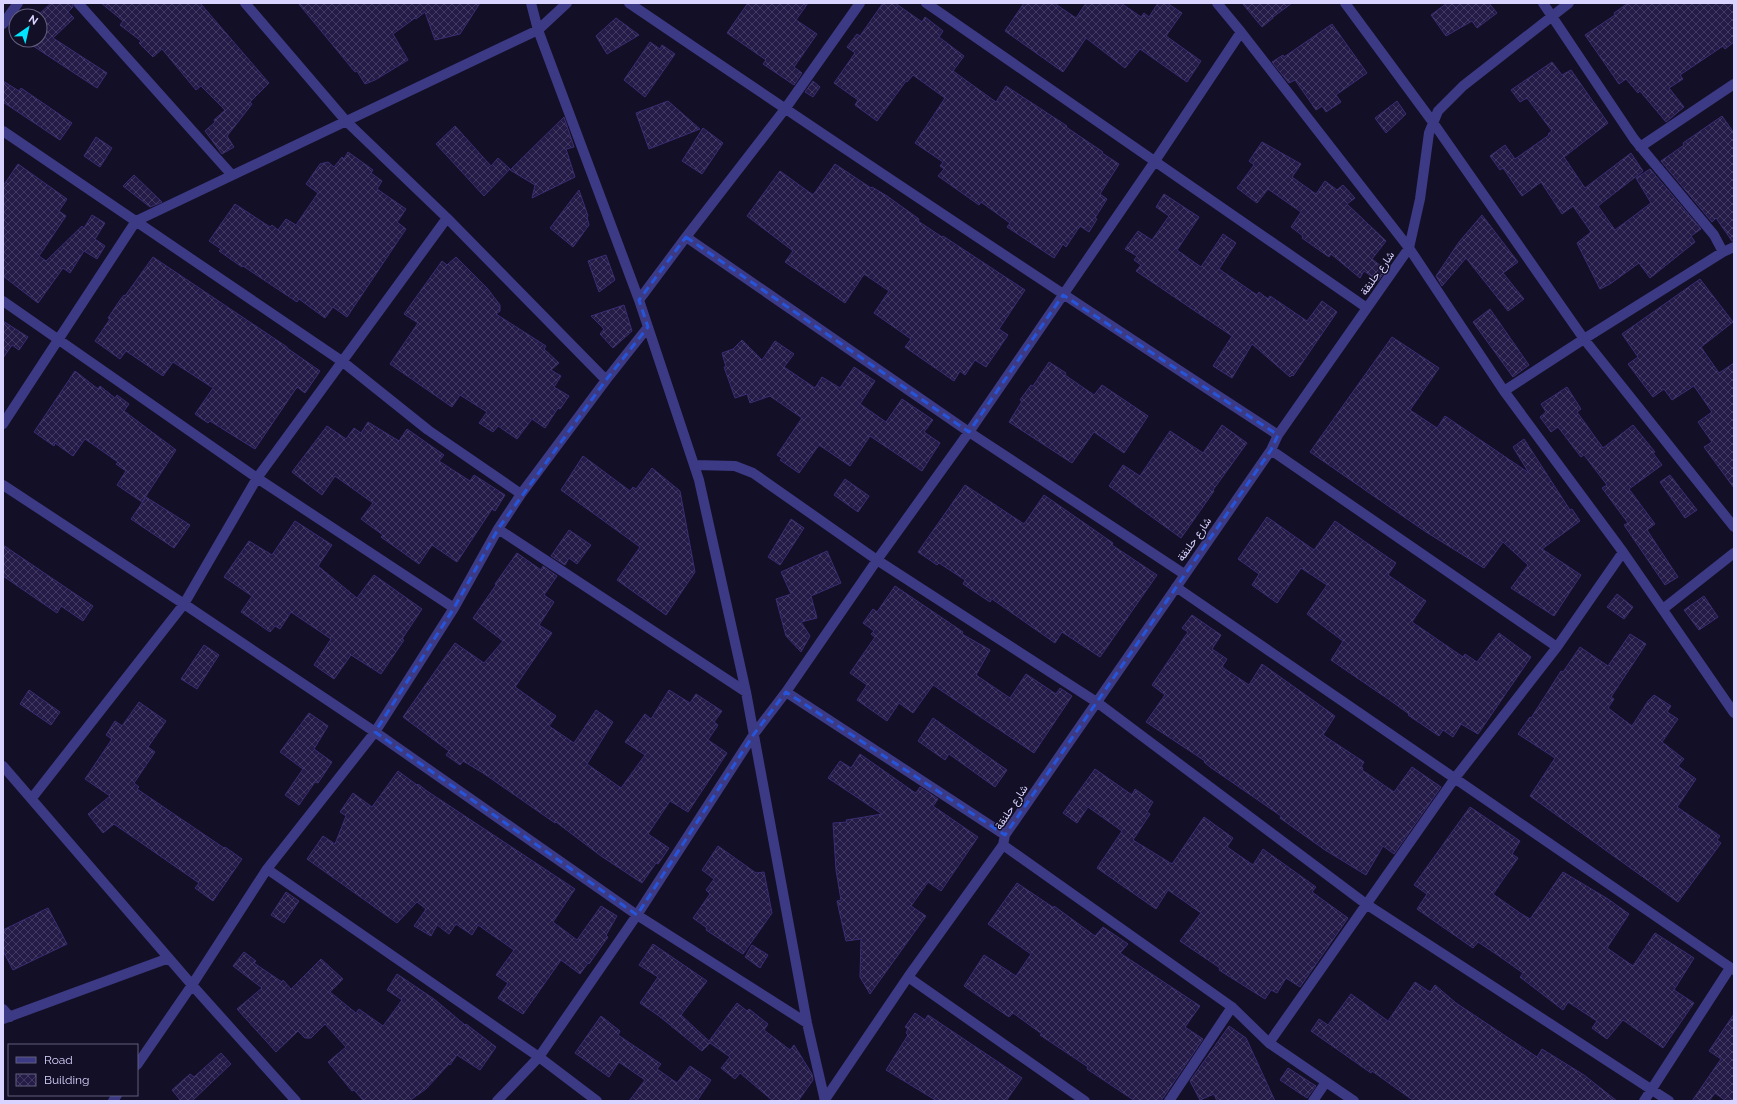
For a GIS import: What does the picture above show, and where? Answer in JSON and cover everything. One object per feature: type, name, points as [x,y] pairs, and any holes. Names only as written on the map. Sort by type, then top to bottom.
[{"type":"street","points":[[3,24],[18,3]]},
{"type":"street","points":[[78,3],[231,174]]},
{"type":"street","points":[[245,3],[346,121],[447,218],[606,380]]},
{"type":"street","points":[[531,3],[538,30],[639,300],[695,465],[746,692],[807,1023],[824,1100]]},
{"type":"street","points":[[3,424],[136,221],[231,174],[538,30],[567,3]]},
{"type":"street","points":[[629,3],[1063,295],[1278,435]]},
{"type":"street","points":[[639,300],[785,109],[860,3]]},
{"type":"street","points":[[926,3],[1367,308]]},
{"type":"street","points":[[1217,3],[1408,248],[1504,391],[1623,552],[1734,713]]},
{"type":"street","points":[[1345,3],[1432,121],[1584,339],[1734,527]]},
{"type":"street","points":[[1543,3],[1640,147],[1714,235],[1723,252]]},
{"type":"street","name":"شارع حلنقة","points":[[824,1100],[908,977],[1003,845],[1005,835],[1098,703],[1184,574],[1271,450],[1278,435],[1408,248],[1420,199],[1429,133],[1432,121],[1438,111],[1446,101],[1463,86],[1569,3]]},
{"type":"street","points":[[497,1101],[538,1057],[637,915],[754,734],[786,692],[877,560],[969,432],[1155,161],[1241,32]]},
{"type":"street","points":[[1640,147],[1734,84]]},
{"type":"street","points":[[3,131],[343,362],[428,430],[521,494]]},
{"type":"street","points":[[32,798],[184,604],[258,478],[447,218]]},
{"type":"street","points":[[686,237],[969,432],[1184,574]]},
{"type":"street","points":[[1504,391],[1584,339],[1723,252],[1734,247]]},
{"type":"street","points":[[3,301],[258,478],[454,608]]},
{"type":"street","points":[[138,1064],[192,985],[267,869],[375,732],[454,608],[498,529],[521,494],[606,380],[648,327]]},
{"type":"street","points":[[1271,450],[1557,647]]},
{"type":"street","points":[[695,465],[735,466],[744,468],[877,560],[1098,703],[1366,904],[1669,1101]]},
{"type":"street","points":[[3,486],[184,604],[375,732],[637,915],[807,1023]]},
{"type":"street","points":[[498,529],[746,692]]},
{"type":"street","points":[[1269,1043],[1455,778],[1557,647],[1623,552]]},
{"type":"street","points":[[1663,609],[1734,553]]},
{"type":"street","points":[[1176,586],[1732,969],[1644,1101]]},
{"type":"street","points":[[786,692],[1005,835]]},
{"type":"street","points":[[3,766],[192,985],[296,1101]]},
{"type":"street","points":[[1003,845],[1232,1007],[1269,1043],[1354,1101]]},
{"type":"street","points":[[267,869],[538,1057],[597,1101]]},
{"type":"street","points":[[3,1008],[6,1018],[169,958]]},
{"type":"street","points":[[908,977],[1085,1101]]},
{"type":"street","points":[[1169,1101],[1232,1007]]},
{"type":"street","points":[[1313,1101],[1326,1082]]},
{"type":"highlighted area","points":[[686,237],[969,432],[1063,295],[1278,435],[1271,450],[1005,835],[786,692],[754,734],[637,915],[375,732],[454,608],[498,529],[606,380],[648,327],[639,300]]},
{"type":"building","points":[[51,3],[72,3],[73,7],[68,12],[74,18],[53,38],[107,73],[97,88],[36,48],[48,48],[48,8],[46,8]]},
{"type":"building","points":[[101,3],[200,3],[269,83],[250,102],[252,104],[227,136],[234,147],[222,154],[205,131],[225,110],[201,86],[196,90],[162,49],[153,57],[139,43],[141,41],[120,25],[123,21]]},
{"type":"building","points":[[298,3],[480,3],[460,34],[435,40],[425,12],[416,19],[415,18],[393,34],[408,60],[375,80],[365,84],[357,71],[355,72]]},
{"type":"building","points":[[748,3],[808,3],[796,20],[817,34],[794,67],[802,73],[794,85],[763,64],[766,60],[727,33]]},
{"type":"building","points":[[883,3],[895,3],[922,22],[925,17],[943,31],[939,37],[964,56],[953,71],[996,102],[1006,86],[1067,126],[1066,127],[1119,164],[1100,194],[1107,199],[1095,218],[1097,219],[1089,232],[1080,226],[1066,247],[1063,244],[1054,258],[1007,227],[1010,223],[981,202],[979,205],[938,176],[944,169],[940,166],[943,162],[915,143],[945,98],[913,75],[907,82],[906,81],[877,121],[855,105],[858,100],[834,83],[855,53],[847,47],[857,34],[860,36]]},
{"type":"building","points":[[1024,3],[1054,3],[1076,18],[1086,3],[1121,3],[1141,17],[1144,13],[1149,17],[1158,3],[1167,3],[1182,13],[1166,36],[1201,61],[1187,82],[1140,49],[1125,68],[1086,38],[1063,72],[1005,31]]},
{"type":"building","points":[[1242,3],[1292,3],[1262,27]]},
{"type":"building","points":[[1447,3],[1489,3],[1497,13],[1477,28],[1472,21],[1446,36],[1431,15]]},
{"type":"building","points":[[1628,3],[1734,3],[1734,42],[1725,49],[1723,46],[1680,75],[1683,79],[1669,88],[1684,107],[1666,122],[1640,91],[1638,93],[1626,79],[1619,84],[1585,35],[1615,15],[1614,13]]},
{"type":"building","points":[[616,18],[639,35],[607,54],[596,36]]},
{"type":"building","points":[[1332,24],[1367,73],[1336,95],[1341,102],[1326,112],[1322,106],[1316,110],[1295,80],[1289,83],[1272,62],[1283,55],[1284,57]]},
{"type":"building","points":[[650,42],[660,49],[662,45],[675,54],[645,97],[624,80]]},
{"type":"building","points":[[1552,62],[1562,75],[1571,70],[1608,123],[1564,157],[1585,188],[1631,153],[1643,171],[1598,206],[1615,230],[1651,203],[1636,178],[1650,169],[1701,229],[1691,236],[1695,242],[1650,278],[1639,263],[1610,284],[1600,289],[1577,243],[1591,232],[1573,206],[1562,214],[1541,182],[1522,196],[1503,168],[1500,170],[1490,156],[1505,145],[1515,159],[1549,135],[1548,134],[1552,131],[1527,98],[1520,102],[1511,90]]},
{"type":"building","points":[[3,81],[19,91],[21,88],[72,123],[60,140],[3,102]]},
{"type":"building","points":[[813,81],[820,87],[813,97],[805,92]]},
{"type":"building","points":[[668,101],[700,129],[649,149],[636,113]]},
{"type":"building","points":[[1397,101],[1406,114],[1386,133],[1375,118]]},
{"type":"building","points":[[1722,116],[1734,133],[1734,241],[1732,241],[1716,218],[1712,222],[1661,161],[1684,145],[1683,143]]},
{"type":"building","points":[[564,117],[574,147],[566,149],[575,177],[532,198],[535,185],[510,170]]},
{"type":"building","points":[[455,126],[491,166],[498,158],[510,169],[484,196],[436,144]]},
{"type":"building","points":[[703,128],[723,143],[702,174],[682,161]]},
{"type":"building","points":[[96,137],[112,148],[100,167],[84,156]]},
{"type":"building","points":[[1262,142],[1301,164],[1292,177],[1316,194],[1325,181],[1337,190],[1343,185],[1355,198],[1347,204],[1386,241],[1372,259],[1386,270],[1378,281],[1364,271],[1360,278],[1331,254],[1329,257],[1302,238],[1303,236],[1291,227],[1301,212],[1268,189],[1257,203],[1237,188],[1254,165],[1249,161]]},
{"type":"building","points":[[348,152],[373,170],[371,173],[382,181],[377,189],[406,209],[397,222],[406,229],[347,317],[333,307],[325,318],[299,299],[297,302],[243,266],[242,267],[219,251],[221,249],[209,241],[235,204],[270,227],[272,225],[278,230],[286,219],[296,225],[318,193],[306,184],[320,164],[328,162],[334,167],[342,157],[344,159]]},
{"type":"building","points":[[18,164],[67,199],[59,211],[66,216],[39,256],[46,261],[82,226],[84,228],[92,215],[105,223],[95,239],[105,246],[97,259],[84,251],[70,273],[63,268],[38,303],[3,276],[3,186]]},
{"type":"building","points":[[835,164],[871,188],[872,187],[887,196],[919,219],[918,221],[1025,290],[999,329],[1008,335],[986,367],[975,360],[965,375],[960,371],[954,381],[905,347],[911,339],[874,313],[889,291],[864,274],[845,303],[785,262],[793,251],[747,216],[780,171],[813,195]]},
{"type":"building","points":[[134,175],[162,202],[150,207],[123,186]]},
{"type":"building","points":[[579,190],[588,216],[589,225],[573,247],[550,228]]},
{"type":"building","points":[[1164,194],[1199,217],[1177,250],[1201,267],[1223,234],[1236,243],[1219,269],[1257,295],[1259,292],[1268,299],[1270,296],[1307,321],[1322,301],[1337,312],[1293,376],[1292,375],[1290,377],[1252,344],[1232,378],[1213,366],[1232,336],[1136,271],[1141,265],[1134,260],[1137,256],[1125,249],[1138,231],[1152,240],[1169,216],[1156,207]]},
{"type":"building","points":[[1482,215],[1518,262],[1503,273],[1524,299],[1508,311],[1466,258],[1442,286],[1436,276],[1459,242]]},
{"type":"building","points":[[606,255],[615,280],[599,292],[588,261]]},
{"type":"building","points":[[153,257],[287,347],[320,371],[305,393],[297,387],[255,449],[210,421],[208,423],[195,414],[213,388],[173,362],[163,376],[126,351],[120,359],[95,341],[110,319],[108,318],[120,300],[124,295],[125,296]]},
{"type":"building","points":[[456,257],[487,288],[500,305],[500,311],[496,314],[546,346],[544,349],[559,363],[551,370],[561,376],[554,387],[569,396],[560,409],[558,408],[545,428],[532,419],[517,439],[498,426],[493,432],[479,423],[487,412],[460,395],[452,407],[390,364],[418,323],[404,314],[442,261],[447,265]]},
{"type":"building","points":[[1700,279],[1733,322],[1701,347],[1719,373],[1734,363],[1734,488],[1704,447],[1712,442],[1698,422],[1712,412],[1694,386],[1672,400],[1664,389],[1653,397],[1628,364],[1638,357],[1622,334]]},
{"type":"building","points":[[624,305],[632,331],[613,348],[600,334],[604,329],[591,316]]},
{"type":"building","points":[[1490,309],[1529,365],[1513,377],[1473,322]]},
{"type":"building","points":[[3,321],[28,337],[19,350],[12,345],[3,358]]},
{"type":"building","points":[[1392,337],[1439,368],[1410,410],[1437,428],[1445,416],[1529,473],[1513,447],[1524,439],[1570,510],[1572,509],[1580,521],[1542,549],[1581,575],[1554,616],[1511,588],[1528,565],[1503,542],[1484,568],[1426,532],[1310,452]]},
{"type":"building","points":[[742,340],[762,360],[775,341],[794,354],[784,367],[815,388],[822,377],[840,388],[854,367],[875,381],[860,404],[886,422],[902,399],[933,420],[924,432],[940,443],[922,471],[870,436],[850,466],[819,445],[799,473],[780,460],[782,458],[777,455],[802,418],[770,396],[750,403],[747,394],[735,398],[724,367],[726,367],[722,353],[733,349]]},
{"type":"building","points":[[1049,362],[1094,395],[1102,385],[1148,416],[1124,453],[1094,432],[1072,463],[1009,422],[1022,401],[1020,400],[1031,385],[1033,386]]},
{"type":"building","points":[[75,371],[98,389],[100,386],[115,398],[117,395],[129,404],[124,411],[176,450],[142,502],[117,485],[126,471],[116,464],[118,462],[85,439],[73,456],[55,443],[54,446],[34,432]]},
{"type":"building","points":[[1567,387],[1581,409],[1577,412],[1603,448],[1633,425],[1655,452],[1653,453],[1662,465],[1629,489],[1655,524],[1647,530],[1678,577],[1665,585],[1624,525],[1628,523],[1602,488],[1607,485],[1584,455],[1581,457],[1558,427],[1551,432],[1540,417],[1546,412],[1541,404]]},
{"type":"building","points":[[368,422],[399,441],[407,429],[444,455],[439,461],[470,481],[474,475],[505,495],[495,511],[492,509],[457,562],[432,545],[419,564],[381,537],[383,535],[361,519],[373,503],[335,476],[322,495],[292,472],[327,426],[346,439],[354,428],[361,433]]},
{"type":"building","points":[[1222,425],[1247,443],[1181,538],[1109,486],[1123,465],[1140,476],[1170,431],[1203,453]]},
{"type":"building","points":[[583,456],[630,491],[633,487],[636,489],[652,468],[680,491],[695,572],[666,615],[617,580],[640,547],[561,490]]},
{"type":"building","points":[[1670,475],[1697,510],[1685,518],[1660,482]]},
{"type":"building","points":[[845,479],[869,496],[858,512],[834,495]]},
{"type":"building","points":[[965,485],[1024,524],[1044,495],[1113,543],[1112,545],[1157,575],[1100,657],[1062,632],[1055,643],[992,599],[990,602],[963,584],[965,580],[939,563],[937,565],[918,552]]},
{"type":"building","points":[[146,497],[190,525],[174,548],[131,519]]},
{"type":"building","points":[[1267,517],[1314,550],[1335,521],[1396,563],[1388,575],[1426,601],[1412,622],[1463,657],[1465,654],[1477,662],[1499,633],[1531,657],[1478,734],[1461,724],[1453,737],[1443,730],[1439,736],[1331,660],[1343,641],[1307,614],[1327,585],[1301,568],[1277,603],[1252,585],[1259,574],[1238,559]]},
{"type":"building","points":[[791,519],[804,528],[780,565],[768,557]]},
{"type":"building","points":[[295,521],[332,545],[318,566],[357,598],[374,575],[422,609],[402,639],[404,640],[381,674],[351,655],[334,679],[314,665],[331,639],[291,612],[280,629],[275,626],[270,632],[241,612],[252,596],[224,577],[249,541],[272,555]]},
{"type":"building","points":[[569,530],[591,545],[577,564],[569,558],[565,565],[551,556]]},
{"type":"building","points":[[3,545],[93,606],[83,621],[61,606],[57,613],[3,576]]},
{"type":"building","points":[[827,551],[841,583],[811,596],[817,618],[801,622],[810,636],[801,652],[786,636],[776,599],[791,594],[781,572]]},
{"type":"building","points":[[517,553],[541,570],[543,566],[557,576],[544,595],[554,602],[539,625],[552,633],[515,687],[556,716],[549,726],[574,743],[596,710],[613,722],[587,764],[621,788],[645,755],[625,742],[645,714],[651,719],[669,690],[690,703],[696,694],[722,711],[714,722],[718,725],[708,740],[727,753],[688,812],[670,801],[648,834],[669,848],[642,883],[601,856],[556,822],[555,823],[483,773],[463,761],[460,765],[446,755],[449,751],[403,717],[455,643],[484,663],[503,641],[473,618]]},
{"type":"building","points":[[895,586],[963,632],[962,634],[990,650],[976,675],[1010,698],[1026,674],[1056,694],[1060,688],[1072,696],[1034,753],[933,685],[913,713],[899,703],[887,721],[857,700],[867,685],[850,673],[875,637],[871,634],[874,631],[863,623],[873,609],[877,612]]},
{"type":"building","points":[[1617,594],[1633,607],[1624,619],[1607,607]]},
{"type":"building","points":[[1704,596],[1718,617],[1699,630],[1684,610]]},
{"type":"building","points":[[1192,615],[1221,635],[1212,649],[1227,659],[1222,667],[1249,685],[1262,664],[1335,716],[1323,735],[1364,762],[1361,767],[1363,768],[1362,770],[1394,792],[1412,767],[1441,787],[1394,854],[1383,846],[1366,875],[1325,850],[1280,818],[1281,816],[1210,767],[1204,762],[1205,761],[1146,722],[1165,695],[1152,685],[1188,632],[1182,628]]},
{"type":"building","points":[[1630,634],[1646,644],[1611,697],[1614,699],[1608,708],[1632,726],[1648,701],[1654,695],[1671,706],[1667,712],[1678,719],[1662,742],[1684,759],[1678,766],[1696,779],[1677,807],[1720,836],[1717,840],[1721,843],[1678,902],[1530,796],[1555,758],[1518,734],[1530,717],[1531,718],[1561,671],[1563,672],[1580,647],[1608,666]]},
{"type":"building","points":[[204,645],[219,655],[197,689],[181,679]]},
{"type":"building","points":[[29,690],[60,712],[51,725],[20,704]]},
{"type":"building","points":[[139,702],[166,721],[148,747],[155,752],[134,783],[139,787],[137,789],[242,859],[213,901],[195,888],[199,883],[114,824],[103,833],[88,814],[110,796],[85,779],[112,739],[106,735],[115,721],[122,726]]},
{"type":"building","points":[[309,713],[328,726],[314,749],[332,762],[318,783],[315,782],[299,805],[285,795],[303,769],[280,752]]},
{"type":"building","points":[[933,718],[1007,770],[995,787],[949,754],[945,760],[918,741]]},
{"type":"building","points":[[860,754],[914,792],[916,793],[920,787],[938,799],[933,806],[978,837],[941,891],[928,882],[911,906],[926,916],[870,994],[860,977],[861,939],[846,941],[837,901],[841,900],[836,870],[833,823],[847,822],[846,820],[882,814],[828,778],[840,761],[851,768]]},
{"type":"building","points":[[1095,769],[1132,795],[1135,789],[1153,802],[1147,812],[1150,814],[1133,840],[1172,864],[1204,817],[1233,838],[1227,847],[1253,865],[1263,849],[1316,887],[1312,892],[1348,918],[1300,987],[1286,978],[1277,993],[1271,990],[1265,999],[1219,970],[1220,968],[1180,941],[1201,913],[1168,890],[1156,909],[1097,868],[1122,831],[1088,807],[1077,823],[1063,813]]},
{"type":"building","points":[[398,771],[575,889],[553,922],[577,940],[601,906],[617,916],[606,935],[608,937],[580,974],[561,960],[523,1014],[498,998],[508,983],[496,975],[514,950],[478,925],[472,935],[456,924],[449,934],[437,925],[431,936],[414,926],[426,909],[417,902],[397,923],[307,859],[323,836],[335,844],[346,816],[340,812],[353,793],[372,807]]},
{"type":"building","points":[[1470,807],[1520,841],[1512,854],[1518,858],[1493,894],[1520,913],[1530,919],[1563,872],[1608,899],[1629,914],[1607,948],[1633,966],[1655,933],[1694,958],[1674,990],[1694,1003],[1663,1048],[1623,1020],[1607,1039],[1592,1028],[1597,1021],[1568,1002],[1563,1010],[1520,977],[1523,973],[1499,956],[1478,942],[1473,948],[1417,909],[1427,894],[1414,885]]},
{"type":"building","points":[[718,846],[756,873],[764,872],[772,913],[743,954],[706,930],[707,928],[693,918],[710,894],[706,890],[714,879],[702,870]]},
{"type":"building","points":[[1017,883],[1054,908],[1054,906],[1095,936],[1103,927],[1128,944],[1120,953],[1200,1006],[1185,1027],[1203,1039],[1161,1101],[1135,1101],[1087,1069],[1088,1067],[1040,1035],[1042,1034],[1013,1013],[1009,1017],[964,986],[984,955],[1016,976],[1031,954],[988,924]]},
{"type":"building","points":[[286,892],[299,901],[284,923],[271,915]]},
{"type":"building","points":[[48,908],[67,944],[13,970],[3,951],[3,930]]},
{"type":"building","points":[[653,944],[707,981],[681,1015],[709,1041],[737,1003],[747,1011],[749,1009],[768,1024],[764,1030],[790,1050],[794,1045],[812,1074],[813,1080],[798,1101],[773,1101],[740,1073],[735,1079],[721,1068],[730,1057],[710,1043],[702,1051],[659,1016],[640,1003],[658,977],[639,965]]},
{"type":"building","points":[[752,945],[768,955],[760,968],[745,957]]},
{"type":"building","points":[[244,952],[256,961],[254,963],[282,982],[283,980],[291,989],[321,959],[343,979],[330,992],[356,1013],[359,1009],[383,1026],[402,1000],[387,990],[397,974],[434,999],[465,1025],[466,1024],[496,1047],[480,1070],[457,1055],[450,1065],[449,1064],[426,1089],[409,1101],[364,1101],[354,1090],[352,1091],[328,1062],[346,1047],[325,1024],[311,1038],[305,1038],[298,1031],[276,1052],[237,1009],[262,988],[233,966]]},
{"type":"building","points":[[1415,982],[1430,992],[1435,985],[1456,1003],[1537,1057],[1542,1049],[1584,1075],[1617,1101],[1414,1101],[1372,1071],[1371,1073],[1311,1031],[1319,1019],[1328,1025],[1351,994],[1388,1021]]},
{"type":"building","points":[[915,1013],[925,1020],[928,1015],[1022,1078],[1006,1101],[937,1101],[886,1070],[908,1035],[906,1033],[908,1029],[905,1027]]},
{"type":"building","points":[[1734,1014],[1734,1101],[1726,1101],[1715,1093],[1709,1101],[1692,1101],[1721,1059],[1709,1051]]},
{"type":"building","points":[[601,1016],[620,1031],[618,1035],[661,1064],[657,1069],[677,1083],[690,1066],[711,1080],[697,1101],[629,1101],[645,1080],[619,1062],[609,1077],[575,1053]]},
{"type":"building","points":[[1229,1026],[1246,1038],[1275,1101],[1217,1101],[1214,1094],[1200,1100],[1190,1081]]},
{"type":"building","points":[[221,1053],[231,1064],[192,1101],[181,1101],[172,1090],[190,1074],[194,1077]]},
{"type":"building","points":[[1288,1068],[1316,1086],[1307,1098],[1280,1080]]}]
